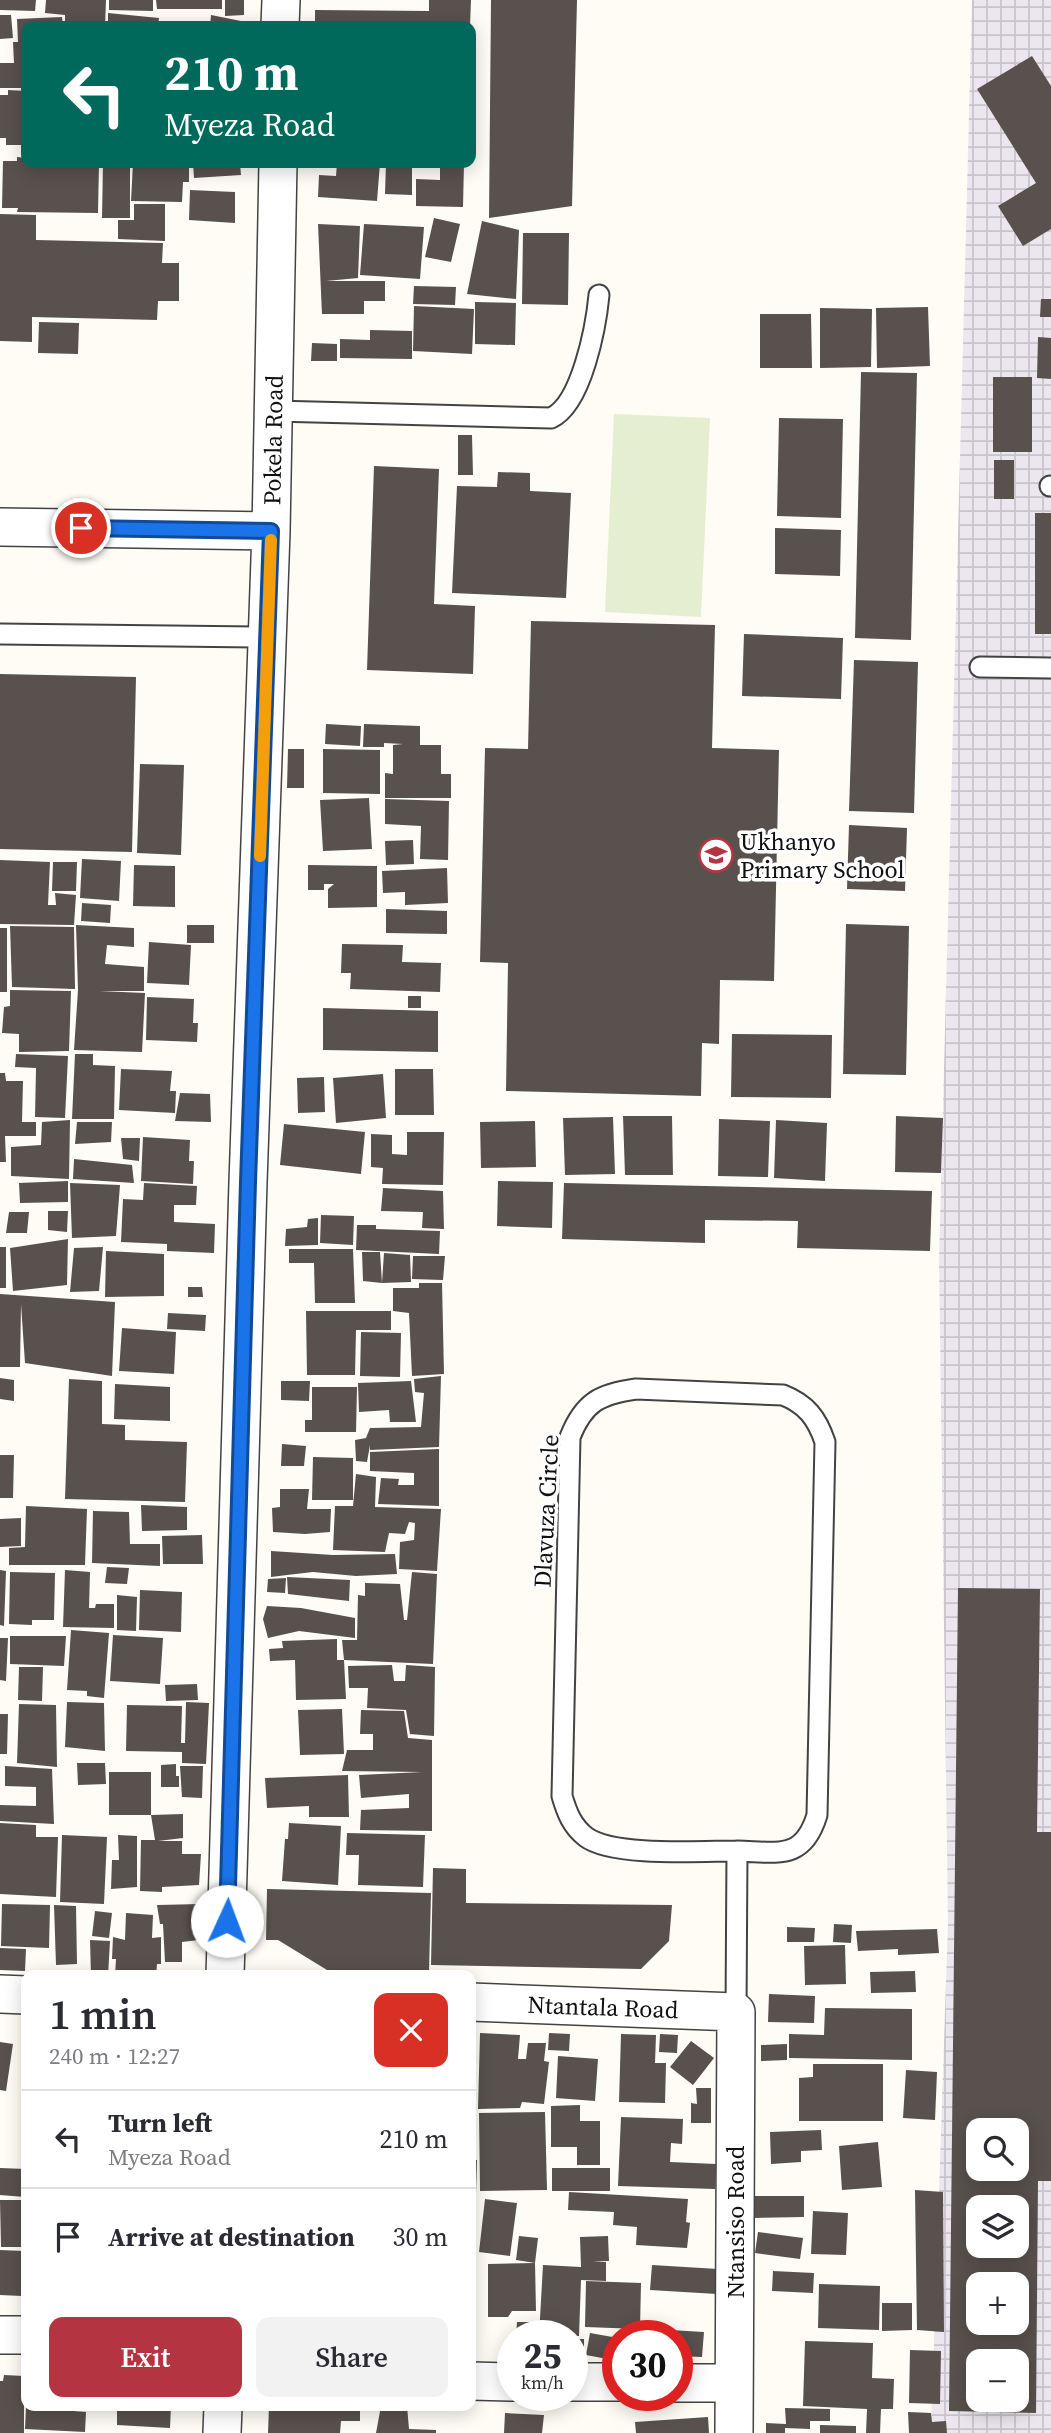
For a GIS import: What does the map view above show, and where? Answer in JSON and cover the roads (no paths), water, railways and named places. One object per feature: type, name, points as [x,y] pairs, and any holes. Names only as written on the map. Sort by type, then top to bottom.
[{"type":"street","points":[[280,21],[281,0]]},
{"type":"street","name":"Pokela Road","points":[[225,1970],[248,1182],[271,531],[278,168]]},
{"type":"street","points":[[0,527],[271,531]]},
{"type":"street","points":[[0,1994],[21,1995]]},
{"type":"street","name":"Ntantala Road","points":[[476,2002],[736,2012]]},
{"type":"street","name":"Ntansiso Road","points":[[734,2433],[736,2012]]},
{"type":"street","points":[[0,2335],[21,2335]]},
{"type":"street","points":[[476,2381],[497,2382]]},
{"type":"street","points":[[693,2383],[734,2383]]},
{"type":"street","points":[[222,2433],[223,2411]]},
{"type":"lane","points":[[274,411],[551,418],[557,416],[567,404],[582,373],[597,319],[599,295]]},
{"type":"lane","points":[[0,634],[267,637]]},
{"type":"lane","points":[[980,667],[1051,668]]},
{"type":"lane","name":"Dlavuza Circle","points":[[636,1390],[783,1395],[803,1405],[821,1428],[825,1442],[817,1815],[813,1829],[800,1845],[780,1852],[737,1851],[615,1848],[587,1838],[575,1828],[567,1814],[562,1796],[570,1437],[586,1408],[613,1392],[636,1390]]},
{"type":"lane","points":[[736,2012],[737,1851]]},
{"type":"place","name":"Ukhanyo Primary School","points":[[716,855]]}]
